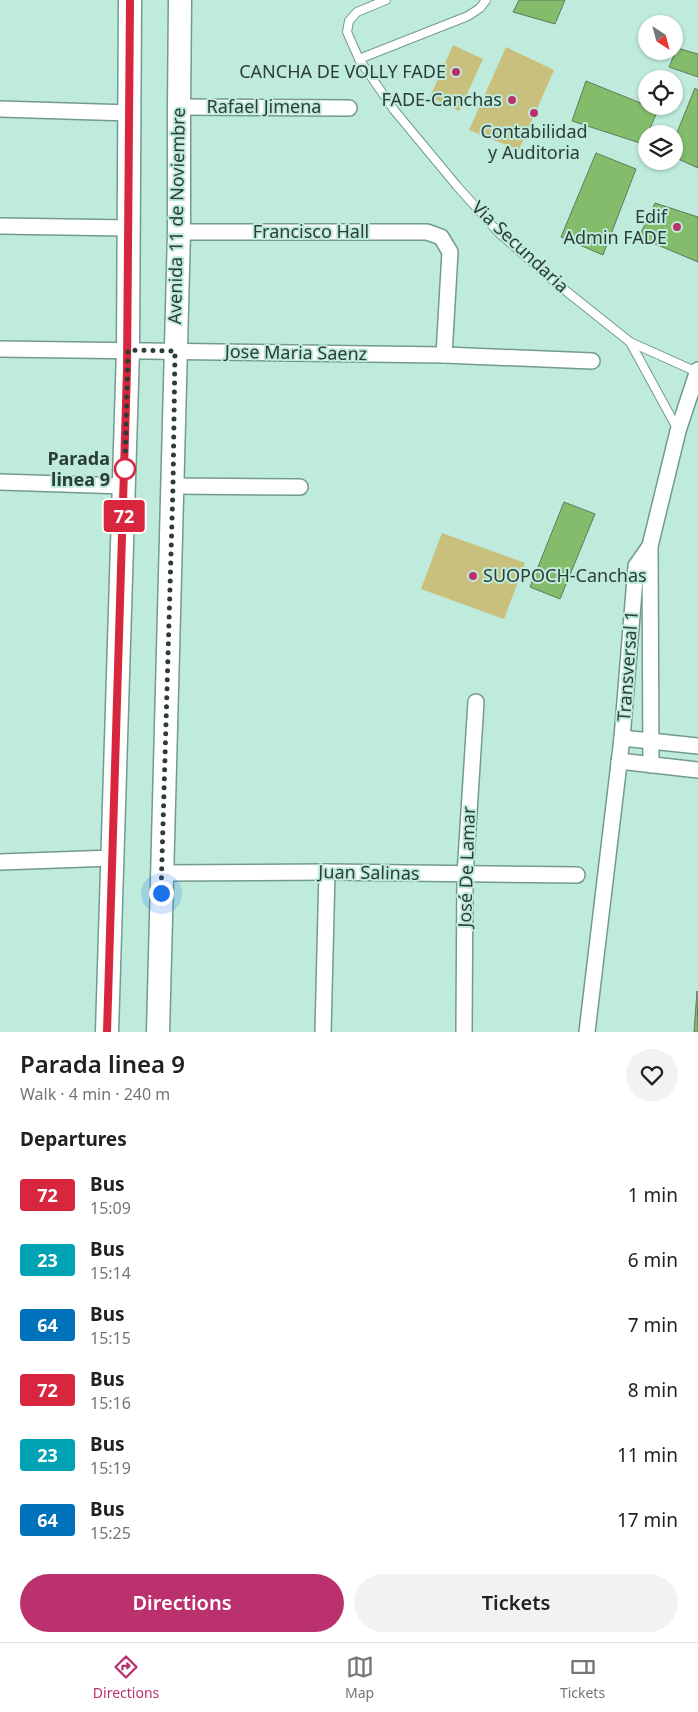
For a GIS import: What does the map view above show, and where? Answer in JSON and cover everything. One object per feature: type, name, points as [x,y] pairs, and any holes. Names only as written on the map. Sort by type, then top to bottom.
[{"type":"main road","points":[[107,1032],[125,486],[128,350],[130,0]]},
{"type":"main road","name":"Avenida 11 de Noviembre","points":[[158,1032],[179,232],[178,107],[180,0]]},
{"type":"street","name":"Rafael Jimena","points":[[178,107],[349,108]]},
{"type":"street","points":[[0,109],[130,113]]},
{"type":"street","points":[[0,226],[128,228]]},
{"type":"street","name":"Francisco Hall","points":[[179,232],[427,232],[441,237],[450,252],[444,355]]},
{"type":"street","name":"Jose Maria Saenz","points":[[0,349],[444,355],[592,361]]},
{"type":"street","name":"Transversal 1","points":[[651,765],[650,546],[678,431],[698,371]]},
{"type":"street","points":[[0,482],[125,486]]},
{"type":"street","points":[[173,486],[300,487]]},
{"type":"street","name":"Transversal 1","points":[[587,1032],[622,738],[636,566],[650,546]]},
{"type":"street","name":"José De Lamar","points":[[464,1032],[465,875],[476,702]]},
{"type":"street","points":[[622,738],[698,746]]},
{"type":"street","points":[[619,761],[698,770]]},
{"type":"street","points":[[0,862],[113,858]]},
{"type":"street","points":[[323,1032],[327,872]]},
{"type":"street","name":"Juan Salinas","points":[[161,873],[327,872],[577,875]]},
{"type":"lane","name":"Via Secundaria","points":[[386,0],[357,12],[349,21],[348,32],[359,59],[394,110],[456,186],[499,233],[556,283],[630,342],[698,371]]},
{"type":"lane","points":[[359,59],[468,16],[480,8],[486,0]]},
{"type":"lane","points":[[630,342],[678,431]]},
{"type":"shaded area","points":[[453,45],[483,59],[459,111],[430,97]]},
{"type":"shaded area","name":"FADE-Canchas","points":[[506,47],[554,70],[519,150],[469,130]]},
{"type":"shaded area","name":"SUOPOCH-Canchas","points":[[442,533],[525,563],[504,619],[421,589]]},
{"type":"building","points":[[519,0],[565,0],[555,24],[513,12]]},
{"type":"building","points":[[683,50],[698,54],[698,77],[683,72],[683,70],[669,67],[672,60],[683,60]]},
{"type":"building","points":[[586,81],[638,102],[638,115],[656,115],[651,125],[638,125],[638,142],[572,121]]},
{"type":"building","points":[[695,88],[698,90],[698,168],[683,161],[683,125],[680,125]]},
{"type":"building","points":[[596,153],[636,169],[603,255],[561,237]]},
{"type":"building","name":"Edif Admin FADE","points":[[655,203],[698,217],[698,262],[639,237]]},
{"type":"building","points":[[564,502],[595,514],[560,599],[530,587]]},
{"type":"building","points":[[697,991],[698,1032],[694,1032]]},
{"type":"bus line","name":"72","points":[[107,1032],[127,370],[130,0]]},
{"type":"place","name":"CANCHA DE VOLLY FADE","points":[[456,72]]},
{"type":"place","name":"FADE-Canchas","points":[[512,100]]},
{"type":"place","name":"Contabilidad y Auditoria","points":[[534,113]]},
{"type":"place","name":"Edif Admin FADE","points":[[677,227]]},
{"type":"place","name":"Parada linea 9","points":[[125,469]]},
{"type":"place","name":"SUOPOCH-Canchas","points":[[473,576]]},
{"type":"route","points":[[125,469],[128,350],[175,351],[161,893]]}]
